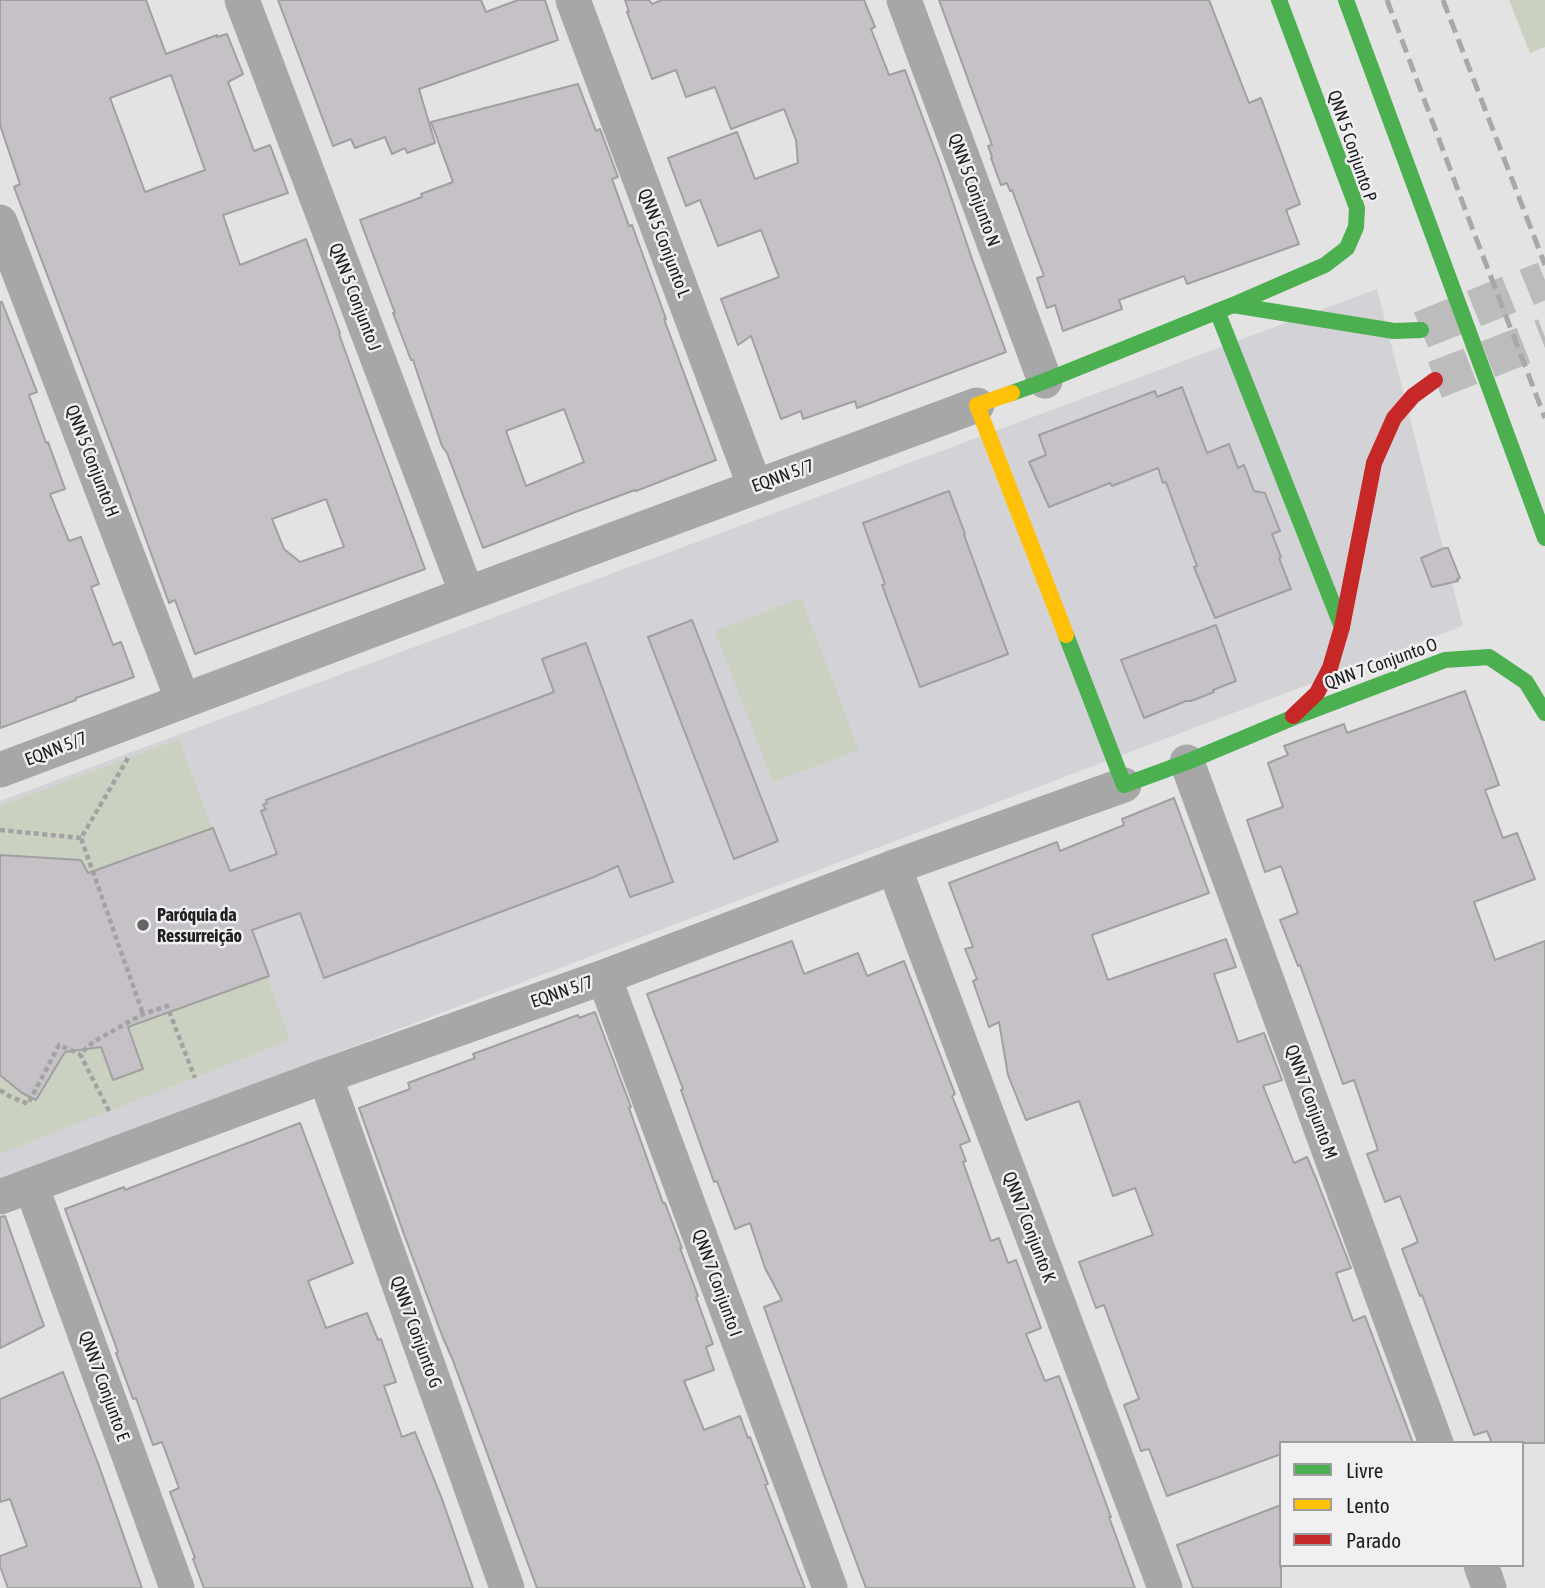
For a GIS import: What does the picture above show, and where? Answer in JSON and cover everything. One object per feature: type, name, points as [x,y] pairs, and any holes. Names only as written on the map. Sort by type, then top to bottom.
[{"type":"street","name":"QNN 5 Conjunto J","points":[[243,0],[467,594]]},
{"type":"street","name":"QNN 5 Conjunto L","points":[[573,0],[755,487]]},
{"type":"street","name":"QNN 5 Conjunto N","points":[[904,0],[1045,381]]},
{"type":"street","name":"QNN 5 Conjunto P","points":[[977,405],[1045,381],[1217,312],[1325,265],[1347,247],[1356,227],[1357,208],[1279,0]]},
{"type":"street","points":[[1346,0],[1545,538]]},
{"type":"street","name":"QNN 5 Conjunto H","points":[[0,222],[183,701]]},
{"type":"street","points":[[1233,305],[1394,331],[1421,330]]},
{"type":"street","points":[[1217,312],[1342,627]]},
{"type":"street","points":[[1292,718],[1317,693],[1330,668],[1342,627],[1374,463],[1394,418],[1413,396],[1435,380]]},
{"type":"street","name":"EQNN 5/7","points":[[0,770],[977,405]]},
{"type":"street","points":[[977,405],[1124,785]]},
{"type":"street","name":"QNN 7 Conjunto O","points":[[1124,785],[1445,660],[1489,657],[1526,682],[1545,713]]},
{"type":"street","name":"QNN 7 Conjunto M","points":[[1187,762],[1435,1441]]},
{"type":"street","name":"EQNN 5/7","points":[[16,1191],[325,1076],[604,978],[894,867],[1124,785]]},
{"type":"street","name":"QNN 7 Conjunto K","points":[[894,867],[1165,1588]]},
{"type":"street","name":"QNN 7 Conjunto I","points":[[604,978],[830,1588]]},
{"type":"street","name":"QNN 7 Conjunto G","points":[[325,1076],[507,1588]]},
{"type":"street","name":"QNN 7 Conjunto E","points":[[16,1191],[177,1588]]},
{"type":"street","points":[[1481,1567],[1489,1588]]},
{"type":"path","points":[[128,758],[81,838],[143,1014]]},
{"type":"path","points":[[0,830],[81,838]]},
{"type":"path","points":[[80,1054],[93,1042],[143,1014],[167,1006],[195,1078]]},
{"type":"path","points":[[0,1090],[28,1104],[59,1045],[80,1054],[109,1111]]},
{"type":"shaded area","points":[[1377,289],[1463,626],[0,1180],[0,801]]},
{"type":"green space","points":[[1509,0],[1545,0],[1545,47],[1530,53]]},
{"type":"green space","points":[[801,598],[859,750],[773,782],[715,631]]},
{"type":"green space","points":[[179,739],[290,1040],[0,1154],[0,806]]},
{"type":"building","points":[[0,0],[146,0],[166,54],[217,35],[227,34],[243,74],[228,82],[254,151],[270,145],[288,193],[223,215],[240,265],[306,239],[425,569],[195,654],[175,600],[169,603],[14,187],[20,184],[0,125]],"holes":[[[171,75],[205,170],[145,192],[110,98]],[[326,499],[344,547],[300,562],[284,549],[272,519]]]},
{"type":"building","points":[[278,0],[481,0],[486,12],[518,0],[545,0],[558,40],[419,89],[435,143],[407,153],[405,148],[392,154],[385,137],[355,148],[351,139],[333,146]]},
{"type":"building","points":[[625,0],[649,0],[652,4],[662,0],[864,0],[875,27],[871,29],[889,75],[905,70],[1006,352],[857,408],[855,401],[803,419],[801,411],[781,419],[751,336],[738,345],[721,299],[779,277],[761,230],[718,246],[700,200],[686,206],[668,158],[737,132],[755,179],[798,163],[796,140],[784,109],[731,129],[715,87],[686,97],[676,70],[652,79]]},
{"type":"building","points":[[939,0],[1209,0],[1249,103],[1261,98],[1300,204],[1286,210],[1299,244],[1187,284],[1184,276],[1119,300],[1122,309],[1063,331],[1055,305],[1047,308],[1037,278],[1044,276],[1012,190],[1010,191],[1007,183],[1001,185],[988,146],[992,145]]},
{"type":"building","points":[[578,84],[596,131],[600,129],[618,177],[612,179],[629,226],[632,225],[716,460],[483,548],[442,446],[360,220],[422,197],[421,194],[453,182],[431,122]],"holes":[[[564,409],[584,462],[526,486],[506,431]]]},
{"type":"building","points":[[0,302],[37,392],[29,395],[65,489],[50,494],[69,541],[81,537],[99,584],[91,587],[113,645],[121,642],[134,677],[0,728]]},
{"type":"building","points":[[1182,387],[1207,453],[1229,444],[1238,468],[1244,465],[1254,491],[1265,493],[1280,531],[1272,534],[1291,589],[1215,618],[1194,567],[1197,566],[1166,482],[1163,483],[1158,468],[1049,507],[1029,462],[1046,455],[1039,435],[1155,391],[1157,397]]},
{"type":"building","points":[[949,491],[1008,654],[920,687],[882,585],[885,584],[863,523]]},
{"type":"building","points":[[1448,548],[1460,578],[1458,581],[1432,587],[1421,558]]},
{"type":"building","points":[[692,620],[778,841],[734,859],[648,637]]},
{"type":"building","points":[[1216,625],[1236,681],[1144,718],[1121,660]]},
{"type":"building","points":[[586,643],[673,882],[630,897],[618,866],[324,978],[300,913],[252,930],[269,976],[128,1027],[143,1069],[113,1080],[101,1047],[65,1052],[36,1100],[22,1093],[0,1075],[0,855],[81,860],[88,873],[213,828],[230,871],[277,854],[261,811],[266,809],[263,805],[267,803],[266,800],[554,692],[542,659]]},
{"type":"building","points":[[1465,691],[1499,785],[1485,790],[1503,838],[1517,833],[1535,879],[1474,902],[1495,960],[1545,941],[1545,1443],[1491,1441],[1487,1431],[1474,1435],[1402,1249],[1418,1242],[1400,1196],[1385,1202],[1367,1154],[1378,1150],[1354,1080],[1343,1084],[1300,965],[1298,966],[1280,920],[1298,913],[1281,866],[1265,872],[1247,820],[1283,807],[1268,763],[1288,755],[1284,746],[1344,724],[1347,733]]},
{"type":"building","points":[[1174,798],[1209,893],[1092,935],[1108,980],[1226,939],[1236,967],[1214,974],[1238,1042],[1264,1033],[1282,1080],[1263,1086],[1294,1163],[1307,1157],[1351,1268],[1336,1273],[1353,1321],[1365,1316],[1412,1441],[1279,1441],[1279,1455],[1167,1496],[1149,1449],[1141,1451],[1124,1405],[1139,1399],[1104,1305],[1096,1308],[1079,1262],[1153,1235],[1135,1188],[1113,1196],[1079,1101],[1026,1120],[1008,1075],[999,1022],[989,1027],[973,981],[977,979],[965,949],[973,947],[949,883],[1057,842],[1060,851],[1124,825],[1122,819]]},
{"type":"building","points":[[792,941],[804,974],[858,953],[867,976],[904,961],[970,1141],[960,1145],[966,1161],[963,1162],[991,1241],[999,1238],[1008,1263],[1016,1260],[1041,1328],[1026,1334],[1045,1381],[1059,1376],[1135,1588],[866,1588],[764,1307],[782,1300],[765,1268],[750,1223],[735,1229],[717,1181],[714,1182],[647,994]]},
{"type":"building","points":[[595,1012],[663,1203],[682,1248],[713,1344],[706,1347],[714,1370],[684,1381],[704,1430],[740,1416],[768,1484],[765,1485],[805,1588],[537,1588],[405,1237],[359,1108],[410,1089],[408,1083],[475,1058],[473,1054],[578,1015],[579,1018]]},
{"type":"building","points":[[300,1123],[353,1263],[308,1281],[326,1328],[367,1313],[378,1340],[381,1339],[396,1382],[384,1386],[402,1437],[415,1432],[473,1588],[204,1588],[170,1492],[179,1488],[162,1442],[153,1445],[136,1398],[133,1399],[65,1209],[124,1187],[125,1190]]},
{"type":"building","points":[[5,1216],[44,1326],[0,1348],[0,1217]]},
{"type":"building","points":[[63,1372],[142,1588],[8,1588],[0,1566],[0,1556],[27,1546],[10,1499],[0,1502],[0,1399]]},
{"type":"building","points":[[1279,1506],[1281,1588],[1193,1588],[1177,1545]]},
{"type":"tunnel","points":[[1421,330],[1545,280]]},
{"type":"tunnel","points":[[1435,380],[1545,337]]},
{"type":"railway","points":[[1387,0],[1545,418]]},
{"type":"railway","points":[[1443,0],[1545,265]]},
{"type":"traffic: fast","points":[[1012,393],[1233,305],[1325,265],[1347,248],[1356,227],[1357,208],[1279,0]]},
{"type":"traffic: fast","points":[[1346,0],[1545,538]]},
{"type":"traffic: fast","points":[[1233,305],[1394,331],[1421,330]]},
{"type":"traffic: fast","points":[[1217,311],[1342,627]]},
{"type":"traffic: fast","points":[[1066,635],[1124,785],[1445,660],[1489,657],[1526,682],[1545,713]]},
{"type":"traffic: slow","points":[[1012,393],[977,405],[1066,635]]},
{"type":"traffic: jam","points":[[1293,716],[1317,693],[1330,668],[1342,627],[1374,463],[1394,418],[1413,396],[1435,380]]},
{"type":"place","name":"Paróquia da Ressurreição","points":[[143,925]]}]
